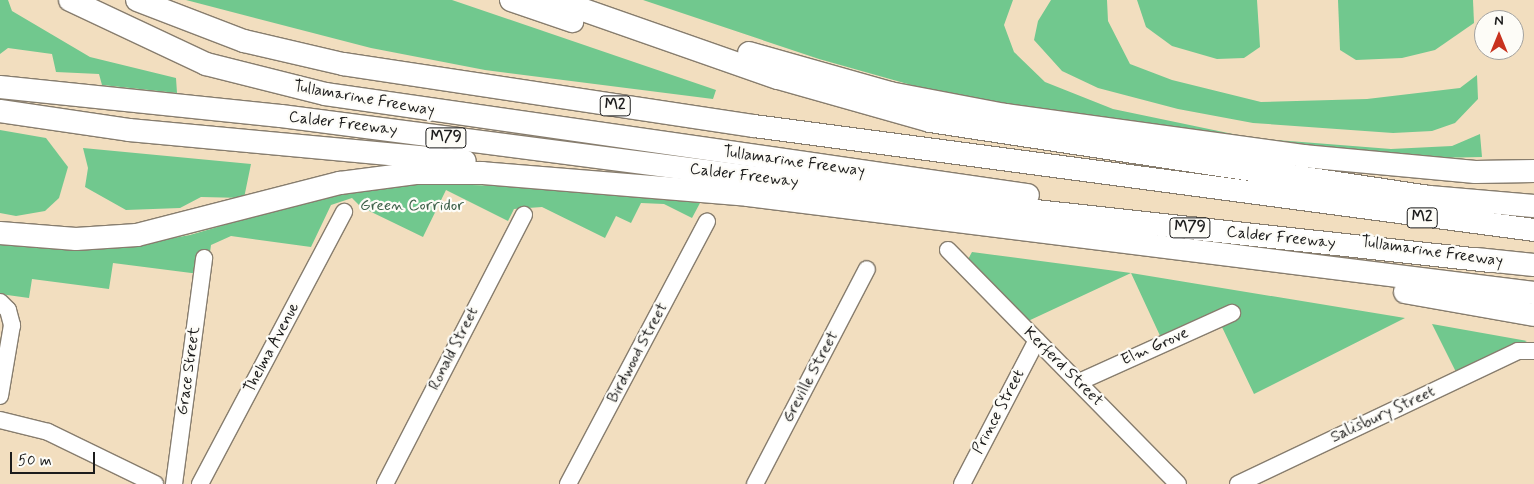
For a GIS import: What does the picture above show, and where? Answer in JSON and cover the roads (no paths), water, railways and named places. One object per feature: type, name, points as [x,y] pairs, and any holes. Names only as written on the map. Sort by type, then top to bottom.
[{"type":"highway","name":"Tullamarine Freeway","points":[[70,0],[206,64],[325,94],[1490,261],[1534,265]]},
{"type":"highway","name":"Tullamarine Freeway","points":[[137,0],[244,41],[343,64],[1101,172],[1534,230]]},
{"type":"highway","points":[[511,0],[855,117],[1101,172]]},
{"type":"highway","points":[[555,0],[778,78],[930,120],[1482,202],[1534,206]]},
{"type":"highway","points":[[595,0],[743,51],[890,93],[1094,128],[1482,202]]},
{"type":"highway","name":"Calder Freeway","points":[[0,87],[281,116],[891,195],[1490,261]]},
{"type":"highway","points":[[0,111],[129,130],[440,158],[1534,293]]},
{"type":"highway","points":[[1094,128],[1420,167],[1534,171]]},
{"type":"highway","points":[[0,233],[76,239],[137,235],[317,188],[399,175],[482,173],[624,182]]},
{"type":"highway","points":[[1067,234],[1534,315]]},
{"type":"street","name":"Thelma Avenue","points":[[200,484],[344,212]]},
{"type":"street","name":"Ronald Street","points":[[385,484],[524,215]]},
{"type":"street","name":"Birdwood Street","points":[[568,484],[708,222]]},
{"type":"street","name":"Kerferd Street","points":[[948,250],[1079,382],[1175,483]]},
{"type":"street","name":"Grace Street","points":[[174,484],[204,258]]},
{"type":"street","name":"Greville Street","points":[[755,484],[868,269]]},
{"type":"street","points":[[0,396],[12,325],[4,306]]},
{"type":"street","name":"Elm Grove","points":[[1079,382],[1232,313]]},
{"type":"street","name":"Prince Street","points":[[962,484],[1037,340]]},
{"type":"street","name":"Salisbury Street","points":[[1238,484],[1518,351],[1532,350]]},
{"type":"street","points":[[0,407],[155,484]]},
{"type":"street","points":[[0,420],[48,432]]},
{"type":"park label","name":"Green Corridor","points":[[412,206]]}]
